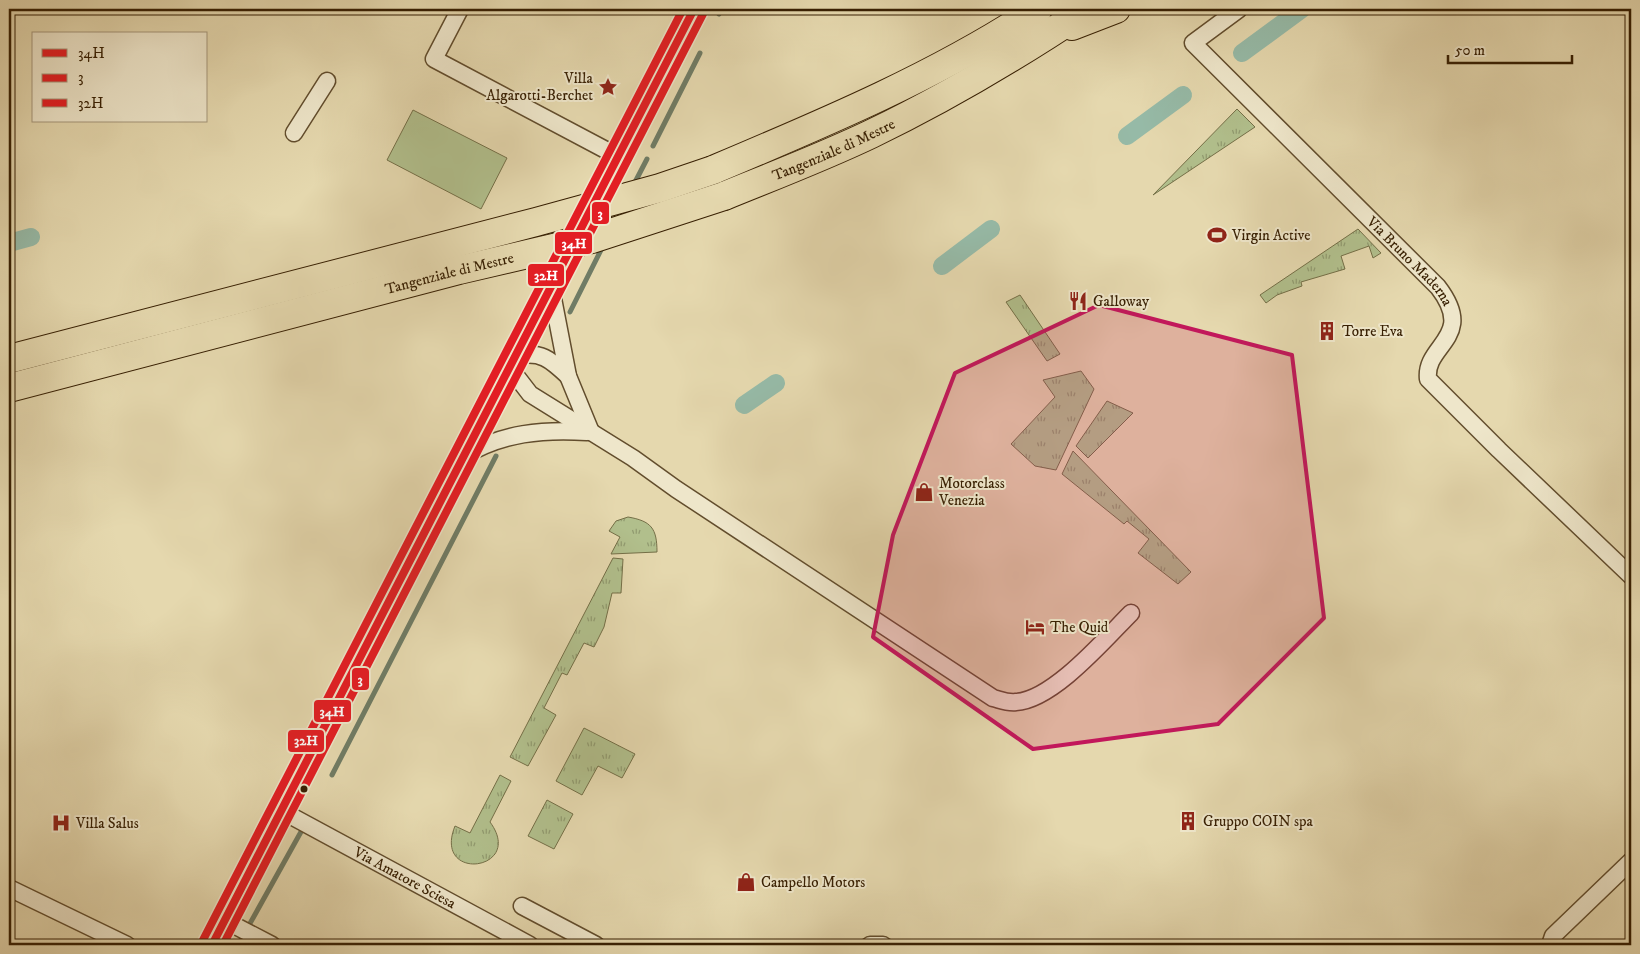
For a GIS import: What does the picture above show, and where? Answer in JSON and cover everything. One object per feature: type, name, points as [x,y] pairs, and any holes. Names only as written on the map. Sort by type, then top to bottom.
[{"type":"highway","name":"Tangenziale di Mestre","points":[[9,388],[459,270],[592,238],[724,196],[814,160],[872,134],[995,67],[1087,9]]},
{"type":"highway","points":[[1047,35],[1116,9]]},
{"type":"highway","name":"Tangenziale di Mestre","points":[[9,359],[527,225],[660,188],[713,170],[854,110],[908,83],[1034,10]]},
{"type":"main road","points":[[212,945],[230,923],[280,810],[694,9]]},
{"type":"street","points":[[460,9],[434,59],[619,157]]},
{"type":"street","name":"Via Bruno Maderna","points":[[1239,9],[1193,43],[1402,250],[1448,300],[1452,320],[1451,330],[1448,340],[1429,362],[1428,379],[1433,386],[1631,576]]},
{"type":"street","points":[[294,133],[327,81]]},
{"type":"street","points":[[551,288],[568,376],[592,432]]},
{"type":"street","points":[[568,376],[544,356],[530,353],[513,362],[530,394],[592,432],[1000,700],[1018,702],[1047,690],[1076,668],[1131,613]]},
{"type":"street","points":[[463,457],[484,445],[536,431],[592,432]]},
{"type":"street","name":"Via Amatore Sciesa","points":[[280,810],[530,945]]},
{"type":"street","points":[[1550,945],[1553,936],[1631,861]]},
{"type":"street","points":[[9,888],[126,945]]},
{"type":"street","points":[[522,906],[596,945]]},
{"type":"street","points":[[230,923],[272,945]]},
{"type":"street","points":[[870,945],[883,945]]},
{"type":"highlighted area","points":[[1099,305],[1292,355],[1324,618],[1218,724],[1033,749],[873,637],[893,535],[955,373]]},
{"type":"green space","points":[[1237,109],[1255,127],[1153,195]]},
{"type":"green space","points":[[413,110],[507,158],[481,209],[387,160]]},
{"type":"green space","points":[[1358,229],[1381,253],[1373,258],[1369,246],[1341,256],[1345,269],[1301,282],[1302,286],[1277,295],[1266,303],[1260,295]]},
{"type":"green space","points":[[1020,295],[1060,354],[1047,361],[1006,302]]},
{"type":"green space","points":[[1081,371],[1094,389],[1056,470],[1035,466],[1011,444],[1055,397],[1043,380]]},
{"type":"green space","points":[[1107,401],[1133,413],[1088,458],[1076,446]]},
{"type":"green space","points":[[1073,451],[1191,572],[1178,584],[1138,553],[1149,539],[1127,521],[1124,524],[1062,474]]},
{"type":"green space","points":[[628,517],[642,521],[651,527],[656,537],[657,552],[611,554],[620,537],[609,531],[616,521]]},
{"type":"green space","points":[[613,558],[623,559],[621,593],[612,593],[604,627],[594,647],[584,643],[567,675],[562,673],[544,708],[556,715],[528,766],[510,757]]},
{"type":"green space","points":[[584,728],[635,754],[622,778],[598,766],[582,795],[556,781]]},
{"type":"green space","points":[[500,775],[511,781],[490,822],[498,839],[496,851],[489,860],[477,864],[465,863],[456,856],[451,844],[455,826],[470,833]]},
{"type":"green space","points":[[547,800],[573,814],[554,849],[528,836]]},
{"type":"waterway","points":[[719,14],[722,9]]},
{"type":"waterway","points":[[1242,53],[1302,9]]},
{"type":"waterway","points":[[653,146],[700,53]]},
{"type":"waterway","points":[[1127,136],[1183,95]]},
{"type":"waterway","points":[[633,186],[647,159]]},
{"type":"waterway","points":[[942,266],[991,229]]},
{"type":"waterway","points":[[9,243],[31,237]]},
{"type":"waterway","points":[[570,312],[603,246]]},
{"type":"waterway","points":[[744,405],[776,383]]},
{"type":"waterway","points":[[332,775],[496,456]]},
{"type":"waterway","points":[[238,945],[302,830]]},
{"type":"transit line","name":"32H","points":[[203,940],[683,9]]},
{"type":"transit line","name":"34H","points":[[212,945],[694,9]]},
{"type":"transit line","name":"3","points":[[223,945],[703,14]]},
{"type":"place","name":"Villa Algarotti-Berchet","points":[[608,87]]},
{"type":"place","name":"Virgin Active","points":[[1217,235]]},
{"type":"place","name":"Galloway","points":[[1078,301]]},
{"type":"place","name":"Torre Eva","points":[[1327,331]]},
{"type":"place","name":"Motorclass Venezia","points":[[924,492]]},
{"type":"place","name":"The Quid","points":[[1035,627]]},
{"type":"place","name":"Gruppo COIN spa","points":[[1188,821]]},
{"type":"place","name":"Villa Salus","points":[[61,823]]},
{"type":"place","name":"Campello Motors","points":[[746,882]]}]
